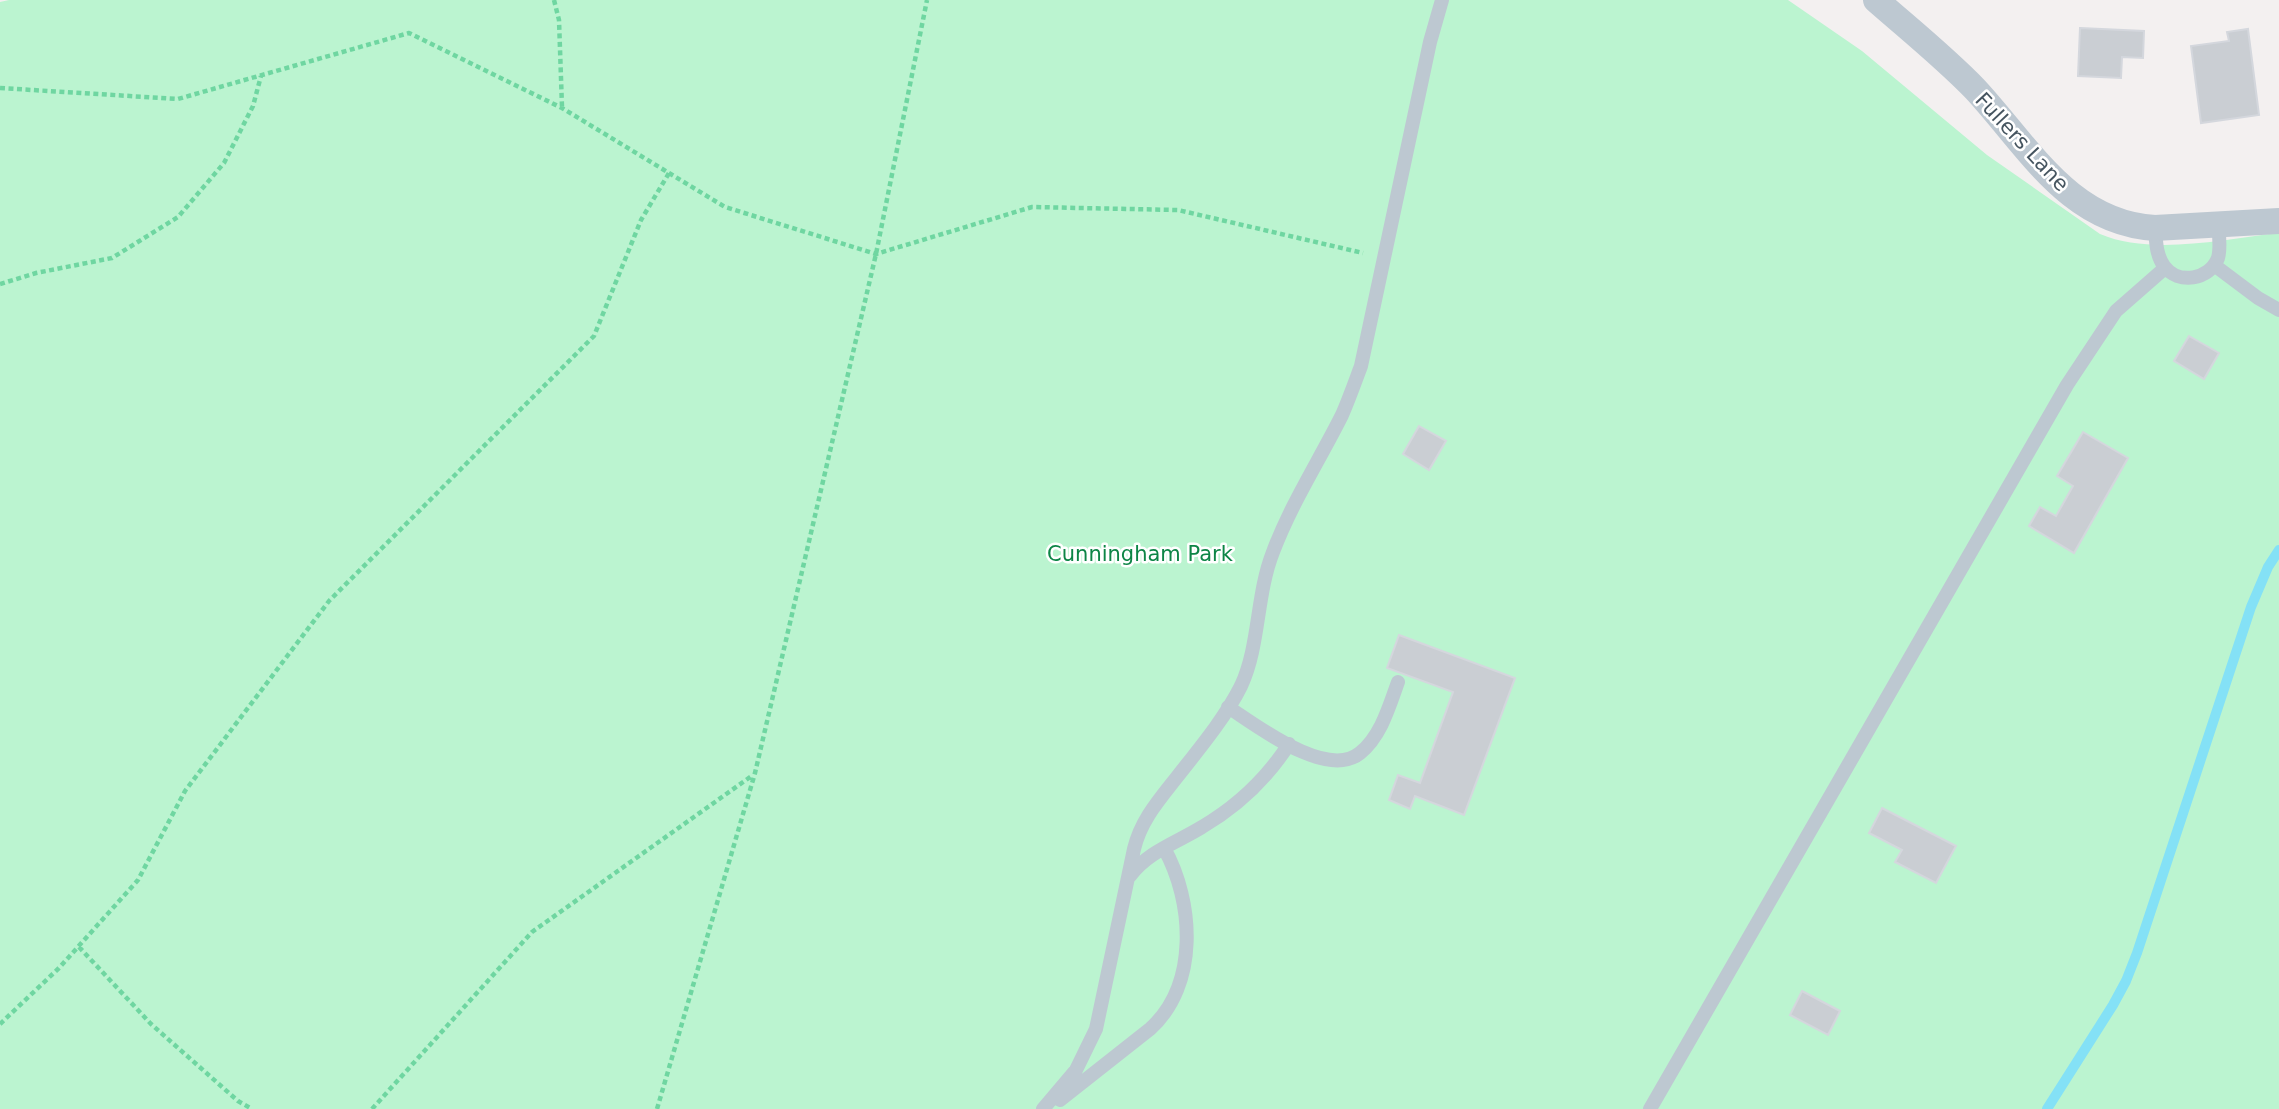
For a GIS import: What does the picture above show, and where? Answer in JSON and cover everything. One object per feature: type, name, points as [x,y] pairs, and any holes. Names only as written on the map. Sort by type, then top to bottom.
[{"type":"street","name":"Fullers Lane","points":[[1875,0],[1959,74],[2041,167],[2075,199],[2114,221],[2134,227],[2155,228],[2279,221]]},
{"type":"lane","points":[[1046,1109],[1076,1070],[1092,1040],[1137,837],[1147,815],[1228,707],[1247,669],[1272,554],[1297,497],[1342,414],[1361,366],[1430,42],[1442,0]]},
{"type":"lane","points":[[2155,228],[2156,246],[2165,268],[2183,278],[2194,278],[2206,273],[2219,255],[2218,225]]},
{"type":"lane","points":[[2214,265],[2279,310]]},
{"type":"lane","points":[[1650,1109],[2067,386],[2116,311],[2165,268]]},
{"type":"lane","points":[[1228,707],[1289,744],[1332,761],[1342,762],[1367,746],[1382,725],[1398,682]]},
{"type":"lane","points":[[1128,880],[1143,862],[1203,827],[1239,800],[1269,772],[1289,744]]},
{"type":"lane","points":[[1046,1109],[1150,1030],[1159,1022],[1172,1001],[1185,956],[1186,927],[1180,885],[1164,848]]},
{"type":"path","points":[[554,0],[558,20],[562,107]]},
{"type":"path","points":[[657,1109],[755,774],[876,254],[927,0]]},
{"type":"path","points":[[0,88],[178,99],[409,33],[562,107],[724,207],[876,254],[1032,206],[1178,210],[1384,258]]},
{"type":"path","points":[[0,284],[36,273],[112,258],[178,217],[224,163],[253,106],[262,75]]},
{"type":"path","points":[[0,1024],[79,947],[138,880],[185,790],[329,601],[594,336],[640,220],[670,173]]},
{"type":"path","points":[[372,1109],[532,932],[755,774]]},
{"type":"path","points":[[79,947],[151,1024],[228,1093],[252,1109]]},
{"type":"green space","name":"Cunningham Park","points":[[1788,0],[1862,51],[1987,155],[2100,234],[2120,241],[2165,245],[2279,233],[2279,1109],[0,1109],[0,2]]},
{"type":"building","points":[[2080,28],[2144,31],[2143,58],[2122,57],[2121,78],[2078,76]]},
{"type":"building","points":[[2248,29],[2259,115],[2201,123],[2191,46],[2229,41],[2227,32]]},
{"type":"building","points":[[2189,336],[2219,353],[2204,379],[2174,361]]},
{"type":"building","points":[[1419,426],[1446,441],[1429,470],[1403,454]]},
{"type":"building","points":[[2083,432],[2128,458],[2074,553],[2029,526],[2040,507],[2056,516],[2073,486],[2057,476]]},
{"type":"building","points":[[1399,635],[1515,678],[1464,815],[1415,796],[1410,809],[1389,800],[1398,775],[1420,783],[1453,692],[1387,668]]},
{"type":"building","points":[[1882,808],[1956,846],[1936,883],[1895,862],[1902,850],[1869,833]]},
{"type":"building","points":[[1802,991],[1840,1011],[1828,1035],[1790,1015]]},
{"type":"waterway","points":[[2047,1109],[2126,981],[2251,607],[2268,567],[2279,550]]}]
